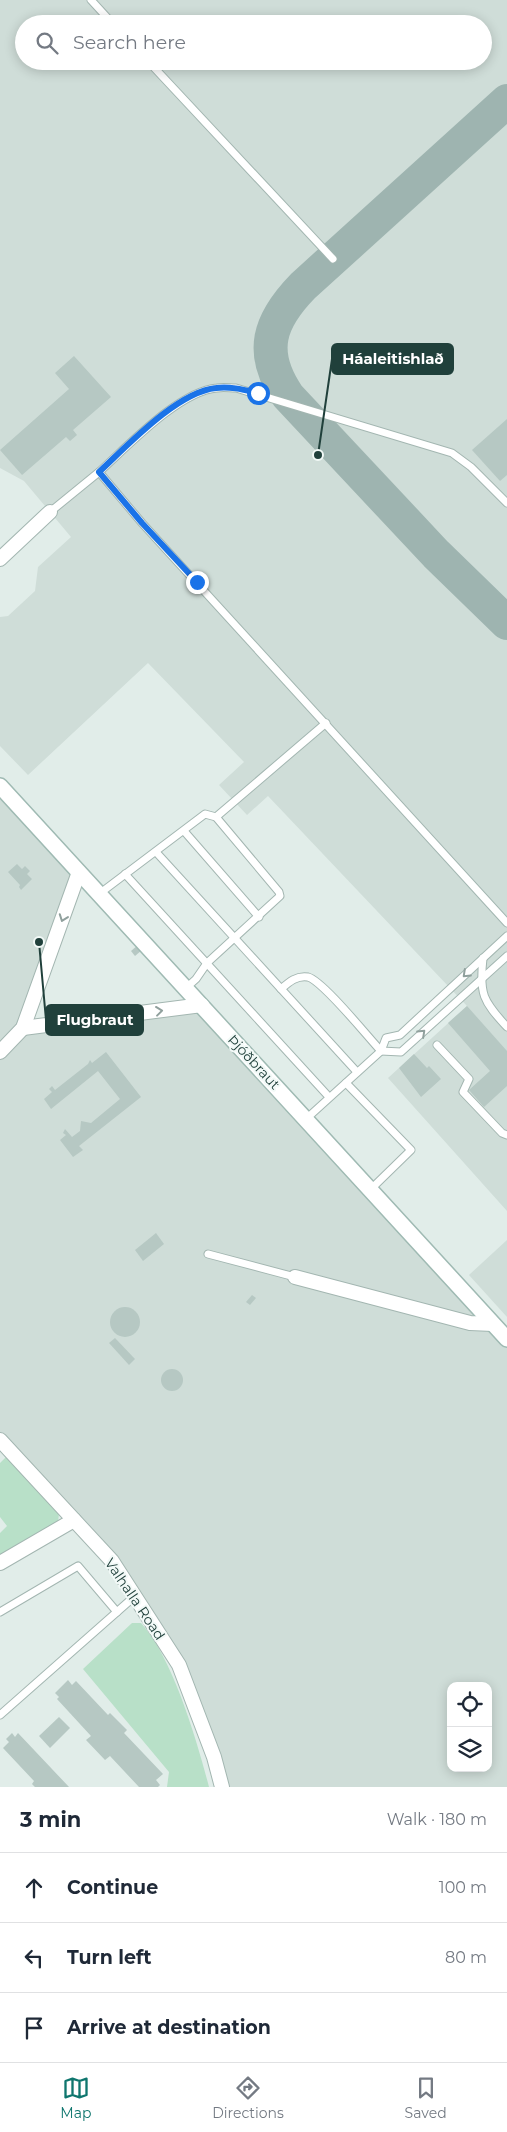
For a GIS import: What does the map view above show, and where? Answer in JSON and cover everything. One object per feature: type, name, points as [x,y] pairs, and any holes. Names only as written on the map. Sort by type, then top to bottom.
[{"type":"street","points":[[0,559],[50,512]]},
{"type":"street","name":"Þjóðbraut","points":[[0,786],[507,1339]]},
{"type":"street","points":[[0,1052],[24,1028],[79,872]]},
{"type":"street","points":[[24,1028],[202,1005]]},
{"type":"street","points":[[295,1277],[470,1323],[493,1324]]},
{"type":"street","name":"Valhalla Road","points":[[0,1440],[112,1561],[180,1665],[214,1757],[222,1787]]},
{"type":"street","points":[[0,1563],[74,1520]]},
{"type":"lane","points":[[91,0],[105,15]]},
{"type":"lane","points":[[156,70],[333,259]]},
{"type":"lane","points":[[50,512],[99,472],[150,426],[185,399],[216,388],[236,388],[452,453],[471,467],[507,503]]},
{"type":"lane","points":[[99,472],[142,523],[507,923]]},
{"type":"lane","points":[[216,817],[326,724]]},
{"type":"lane","points":[[99,894],[205,814],[216,817],[279,892],[280,896],[277,901],[207,963],[196,980],[186,988]]},
{"type":"lane","points":[[184,831],[259,917]]},
{"type":"lane","points":[[156,852],[357,1072]]},
{"type":"lane","points":[[125,874],[330,1097]]},
{"type":"lane","points":[[306,1119],[380,1051],[386,1038],[400,1035],[507,936]]},
{"type":"lane","points":[[281,988],[294,978],[301,976],[317,981],[380,1051],[401,1052],[507,956]]},
{"type":"lane","points":[[483,958],[481,979],[484,1000],[507,1027]]},
{"type":"lane","points":[[437,1045],[469,1079],[463,1092],[507,1135]]},
{"type":"lane","points":[[346,1083],[411,1150],[371,1189]]},
{"type":"lane","points":[[208,1254],[295,1277]]},
{"type":"lane","points":[[0,1612],[78,1566],[117,1612]]},
{"type":"lane","points":[[0,1715],[135,1596]]},
{"type":"shaded area","points":[[0,0],[507,0],[507,1211],[388,1078],[467,1006],[268,796],[247,815],[219,785],[244,762],[148,663],[28,775],[0,746],[0,617],[8,616],[35,591],[38,567],[71,537],[24,481],[0,468]]},
{"type":"shaded area","points":[[0,786],[79,872],[24,1027],[202,1005],[507,1339],[507,1787],[222,1787],[179,1665],[112,1561],[0,1440]]},
{"type":"shaded area","points":[[507,1240],[507,1317],[469,1275]]},
{"type":"green space","points":[[7,1456],[59,1512],[58,1524],[50,1535],[0,1571],[0,1533],[7,1526],[0,1517],[0,1463]]},
{"type":"green space","points":[[132,1623],[141,1623],[153,1638],[173,1678],[191,1724],[209,1787],[167,1787],[169,1772],[83,1669]]},
{"type":"building","points":[[74,356],[111,397],[73,430],[77,435],[70,441],[66,437],[22,475],[0,450],[69,389],[55,373]]},
{"type":"building","points":[[507,419],[507,475],[500,481],[472,450]]},
{"type":"building","points":[[17,864],[22,869],[25,866],[30,871],[27,874],[32,879],[21,890],[20,885],[8,872]]},
{"type":"building","points":[[138,945],[142,950],[135,956],[131,951]]},
{"type":"building","points":[[467,1006],[507,1051],[507,1086],[484,1107],[469,1090],[490,1071],[448,1023]]},
{"type":"building","points":[[106,1052],[141,1097],[79,1146],[83,1150],[73,1157],[60,1140],[66,1135],[63,1133],[65,1129],[72,1137],[80,1131],[81,1121],[91,1123],[120,1099],[98,1071],[51,1109],[44,1099],[52,1092],[49,1089],[52,1086],[55,1090],[88,1064],[90,1060],[92,1063]]},
{"type":"building","points":[[414,1054],[441,1079],[421,1097],[399,1068]]},
{"type":"building","points":[[156,1233],[164,1244],[143,1261],[135,1250]]},
{"type":"building","points":[[252,1295],[256,1298],[250,1305],[246,1302]]},
{"type":"building","points":[[125,1307],[131,1308],[139,1316],[139,1328],[131,1336],[125,1337],[119,1336],[111,1328],[110,1322],[111,1316],[119,1308]]},
{"type":"building","points":[[115,1338],[135,1359],[129,1365],[109,1343]]},
{"type":"building","points":[[172,1369],[180,1372],[183,1380],[180,1388],[172,1391],[164,1388],[161,1380],[164,1372]]},
{"type":"building","points":[[68,1680],[72,1685],[76,1681],[108,1715],[110,1713],[127,1730],[124,1733],[163,1774],[156,1780],[160,1785],[158,1787],[139,1787],[110,1756],[105,1760],[86,1740],[91,1736],[57,1699],[59,1697],[55,1693]]},
{"type":"building","points":[[59,1717],[70,1728],[50,1748],[39,1736]]},
{"type":"building","points":[[12,1733],[15,1737],[18,1733],[69,1787],[35,1787],[32,1784],[34,1781],[3,1748],[9,1742],[6,1739]]},
{"type":"taxiway","points":[[507,101],[303,286],[291,299],[275,325],[271,351],[273,365],[288,396],[436,554],[507,623]]},
{"type":"place","name":"Háaleitishlað","points":[[318,455]]},
{"type":"place","name":"Flugbraut","points":[[39,942]]},
{"type":"route","points":[[197,582],[142,523],[99,472],[165,414],[185,399],[216,388],[236,388],[258,393]]}]
